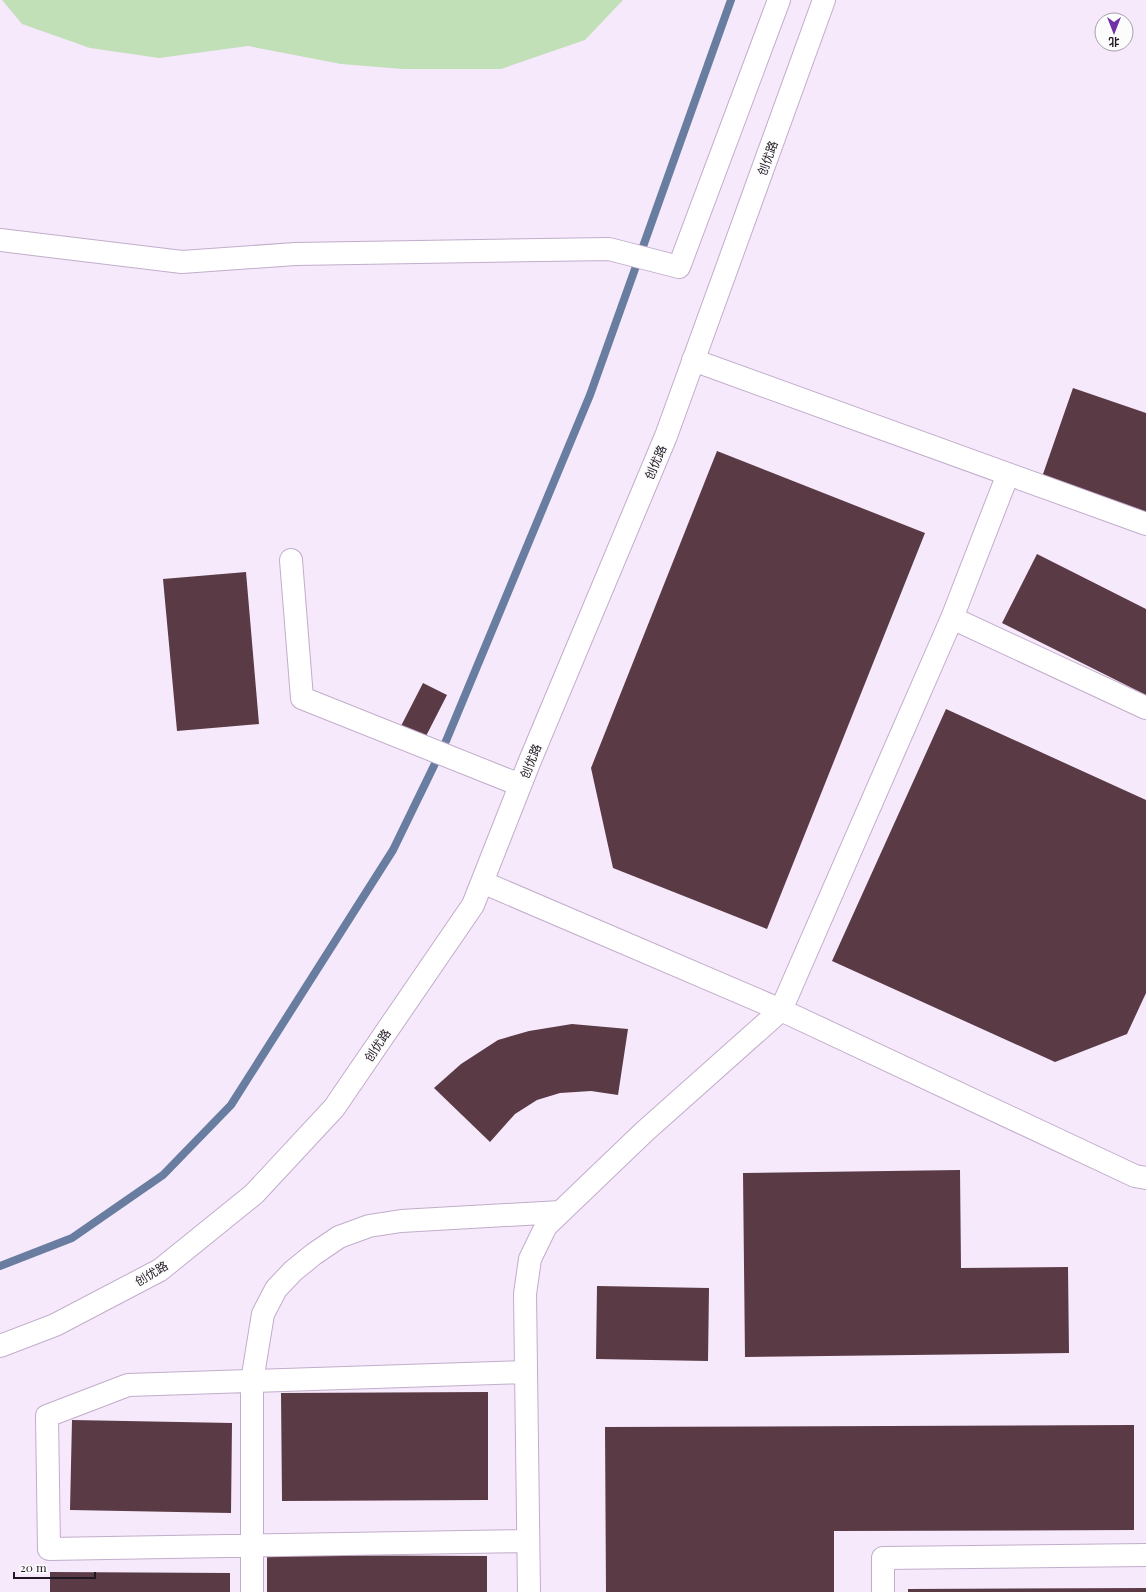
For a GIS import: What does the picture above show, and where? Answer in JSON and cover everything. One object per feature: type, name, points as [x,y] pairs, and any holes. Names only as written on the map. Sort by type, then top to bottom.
[{"type":"street","points":[[0,240],[182,262],[295,254],[609,249],[679,267],[779,0]]},
{"type":"street","name":"创优路","points":[[0,1346],[55,1325],[160,1270],[254,1194],[334,1108],[473,904],[520,785],[666,436],[824,0]]},
{"type":"street","points":[[694,360],[1146,524]]},
{"type":"street","points":[[529,1592],[525,1294],[530,1259],[546,1226],[560,1212],[644,1132],[781,1010],[952,618],[1008,474]]},
{"type":"street","points":[[291,560],[302,698],[520,785]]},
{"type":"street","points":[[952,618],[1146,708]]},
{"type":"street","points":[[482,882],[781,1010],[1135,1176],[1146,1178]]},
{"type":"street","points":[[252,1592],[252,1381],[263,1314],[276,1289],[293,1271],[339,1237],[369,1226],[401,1221],[560,1212]]},
{"type":"street","points":[[526,1372],[128,1385],[47,1416],[49,1549],[528,1541]]},
{"type":"street","points":[[883,1592],[883,1558],[1146,1555]]},
{"type":"green space","points":[[2,0],[623,0],[585,40],[501,69],[403,69],[341,64],[248,46],[159,58],[90,48],[22,24]]},
{"type":"building","points":[[1073,388],[1146,413],[1146,512],[1042,477]]},
{"type":"building","points":[[717,451],[925,533],[767,929],[613,868],[591,768]]},
{"type":"building","points":[[1037,554],[1146,609],[1146,695],[1002,623]]},
{"type":"building","points":[[246,572],[259,724],[177,731],[163,579]]},
{"type":"building","points":[[423,683],[447,695],[425,738],[401,726]]},
{"type":"building","points":[[946,709],[1146,800],[1146,993],[1127,1034],[1055,1062],[832,961]]},
{"type":"building","points":[[572,1024],[628,1029],[618,1095],[591,1091],[560,1093],[537,1100],[515,1114],[490,1142],[434,1088],[461,1064],[498,1040],[529,1031]]},
{"type":"building","points":[[960,1170],[961,1268],[1068,1267],[1069,1353],[745,1357],[743,1173]]},
{"type":"building","points":[[597,1286],[709,1288],[708,1361],[596,1359]]},
{"type":"building","points":[[488,1392],[488,1500],[282,1501],[281,1393]]},
{"type":"building","points":[[72,1420],[232,1423],[231,1513],[70,1510]]},
{"type":"building","points":[[1134,1425],[1134,1530],[834,1531],[834,1592],[606,1592],[605,1427]]},
{"type":"building","points":[[267,1555],[487,1556],[487,1592],[267,1592]]},
{"type":"building","points":[[50,1572],[230,1573],[230,1592],[50,1592]]},
{"type":"building","points":[[1146,1588],[1146,1592],[908,1592],[908,1589]]},
{"type":"waterway","points":[[0,1266],[72,1238],[163,1175],[231,1105],[393,850],[446,741],[590,395],[731,0]]}]
